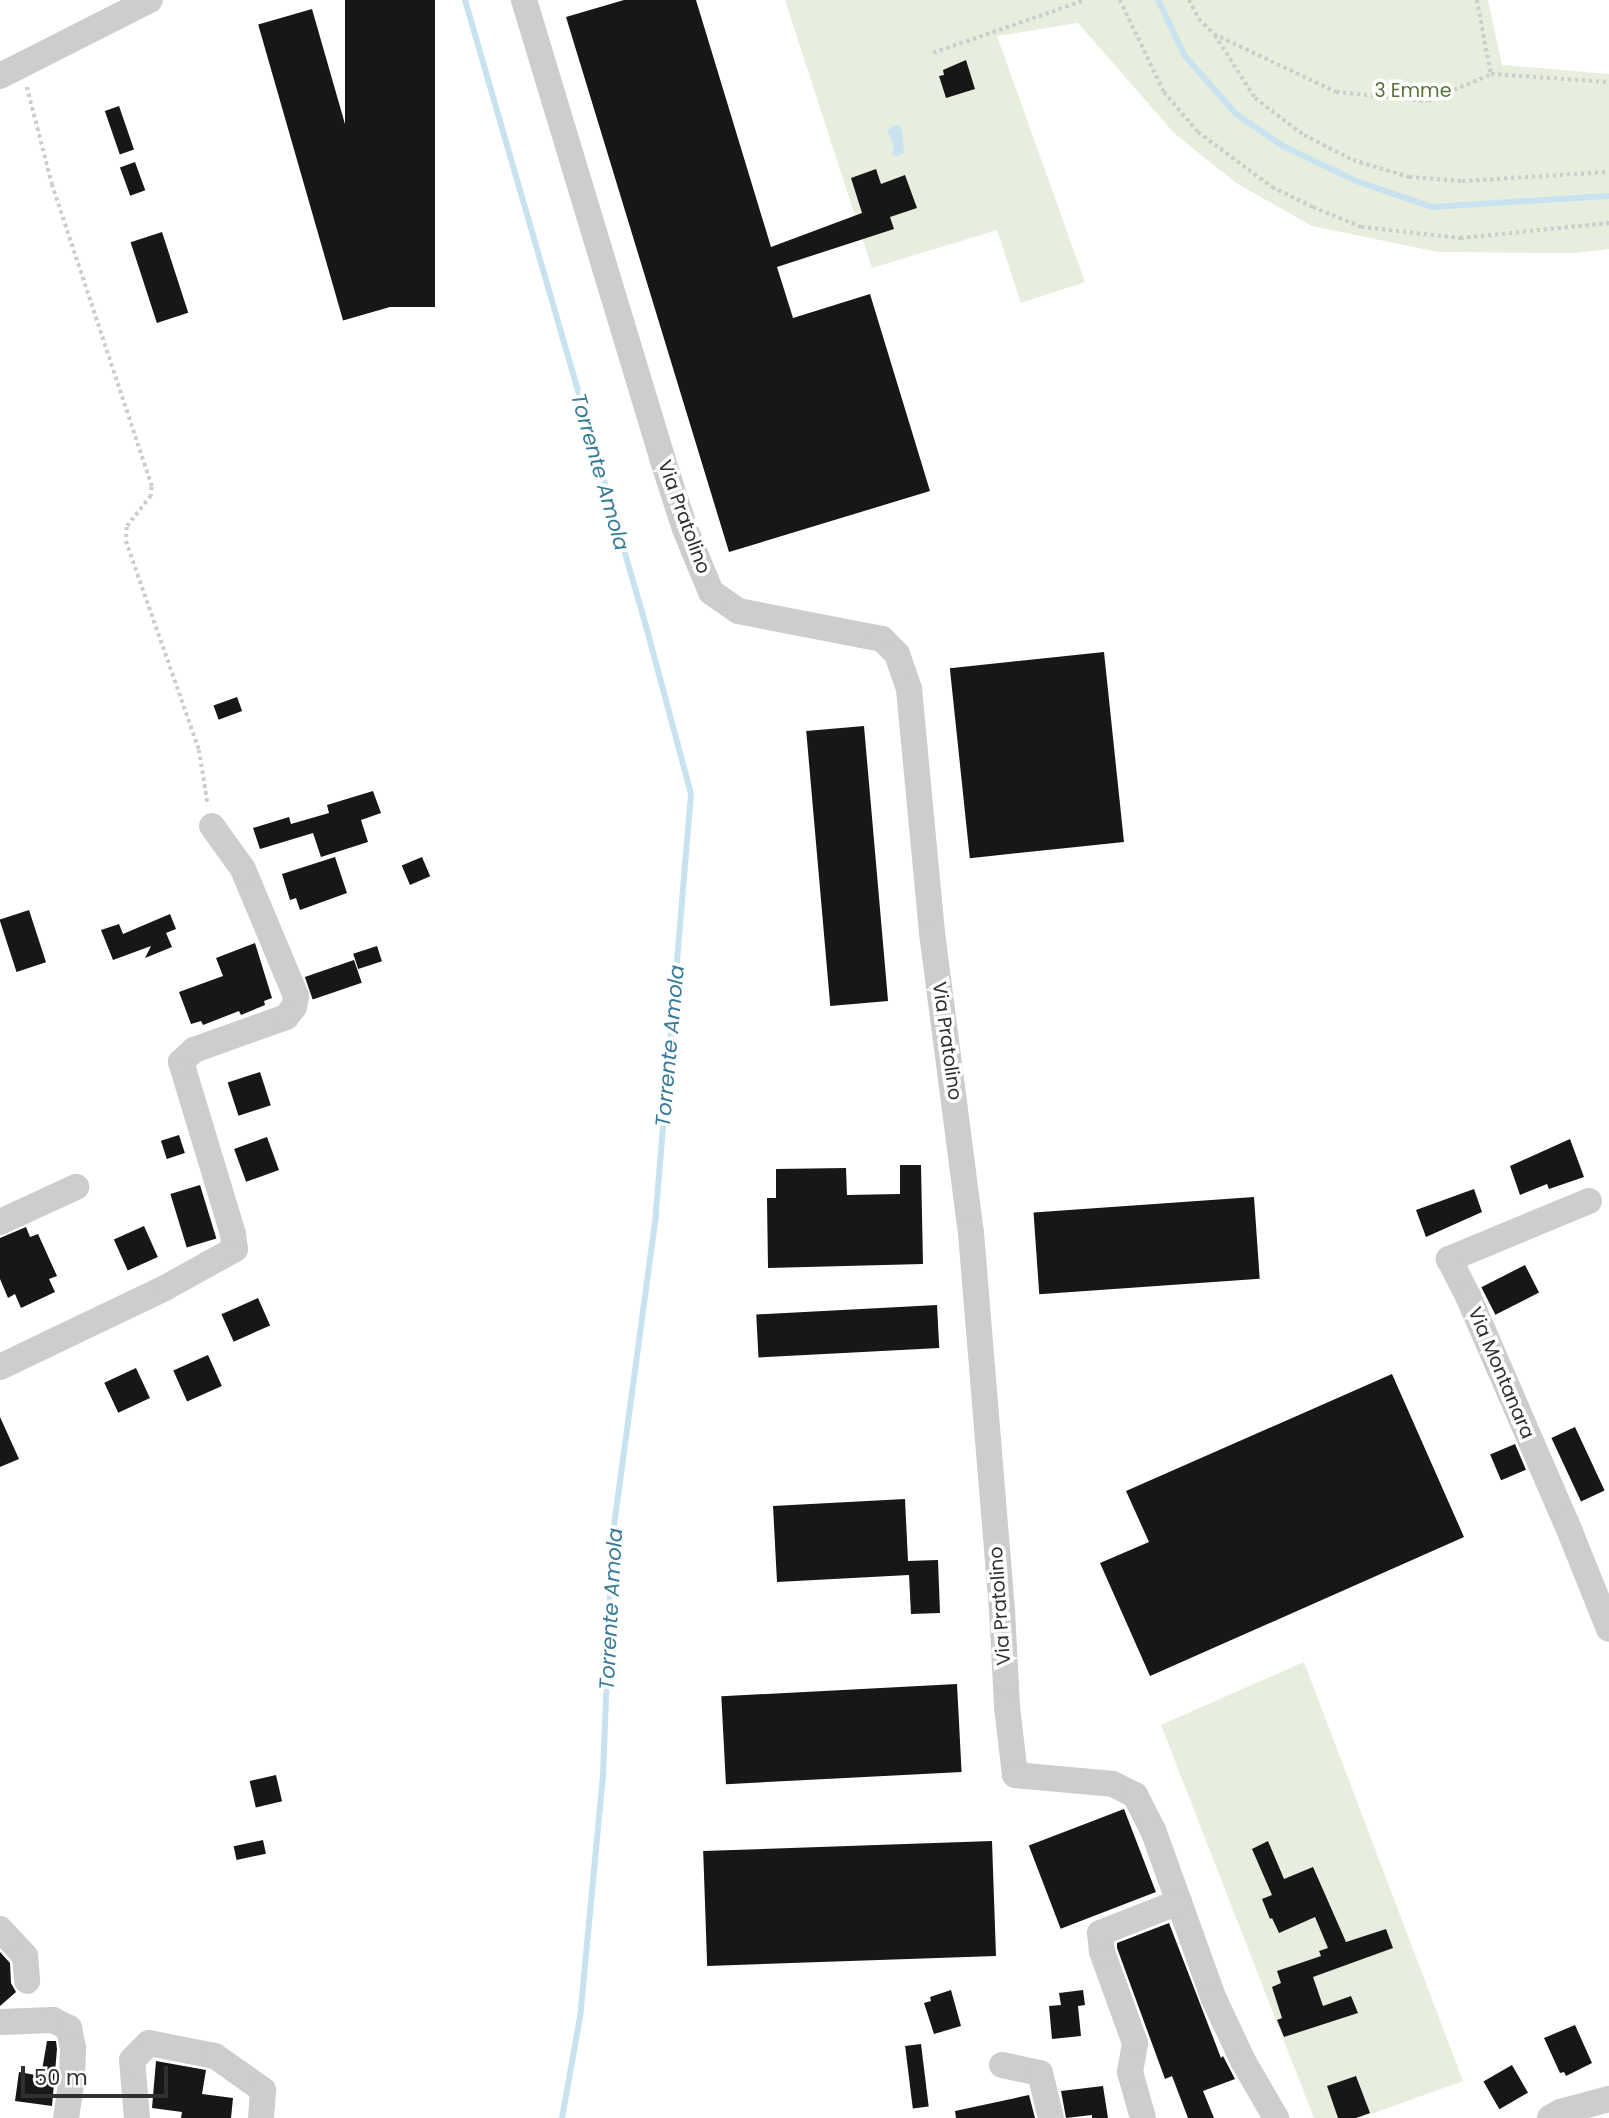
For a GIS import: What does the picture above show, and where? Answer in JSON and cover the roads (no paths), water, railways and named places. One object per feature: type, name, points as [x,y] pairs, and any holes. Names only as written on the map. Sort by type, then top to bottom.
[{"type":"street","points":[[12,70],[150,0]]},
{"type":"street","name":"Via Pratolino","points":[[524,0],[685,529],[711,592],[738,611],[882,639],[897,654],[909,689],[932,933],[971,1233],[1002,1611],[1007,1707],[1015,1775],[1113,1784],[1135,1795],[1153,1830],[1214,1999],[1243,2061],[1276,2118]]},
{"type":"street","points":[[0,1367],[176,1282],[235,1249],[233,1234],[181,1062],[194,1050],[286,1017],[294,1007],[296,996],[243,869],[212,825]]},
{"type":"street","points":[[0,1222],[76,1186]]},
{"type":"street","name":"Via Montanara","points":[[1589,1201],[1448,1259],[1468,1296],[1566,1522],[1609,1629]]},
{"type":"street","points":[[1143,2118],[1130,2072],[1135,2043],[1102,1952],[1100,1933],[1179,1902]]},
{"type":"street","points":[[0,1929],[25,1956],[27,1981]]},
{"type":"street","points":[[0,2022],[52,2020],[69,2028],[73,2048],[66,2118]]},
{"type":"street","points":[[137,2118],[132,2060],[149,2043],[215,2056],[263,2090],[261,2118]]},
{"type":"street","points":[[1002,2065],[1040,2073],[1051,2118]]},
{"type":"street","points":[[1550,2118],[1560,2112],[1609,2099]]},
{"type":"water","points":[[898,125],[902,130],[904,153],[898,156],[892,155],[894,145],[887,132],[892,126]]},
{"type":"waterway","name":"Torrente Amola","points":[[465,0],[646,626],[691,794],[656,1215],[612,1541],[603,1775],[580,2017],[562,2118]]},
{"type":"waterway","points":[[1158,0],[1185,56],[1236,114],[1283,146],[1356,181],[1432,207],[1609,196]]},
{"type":"park label","name":"3 Emme","points":[[1413,91]]}]
